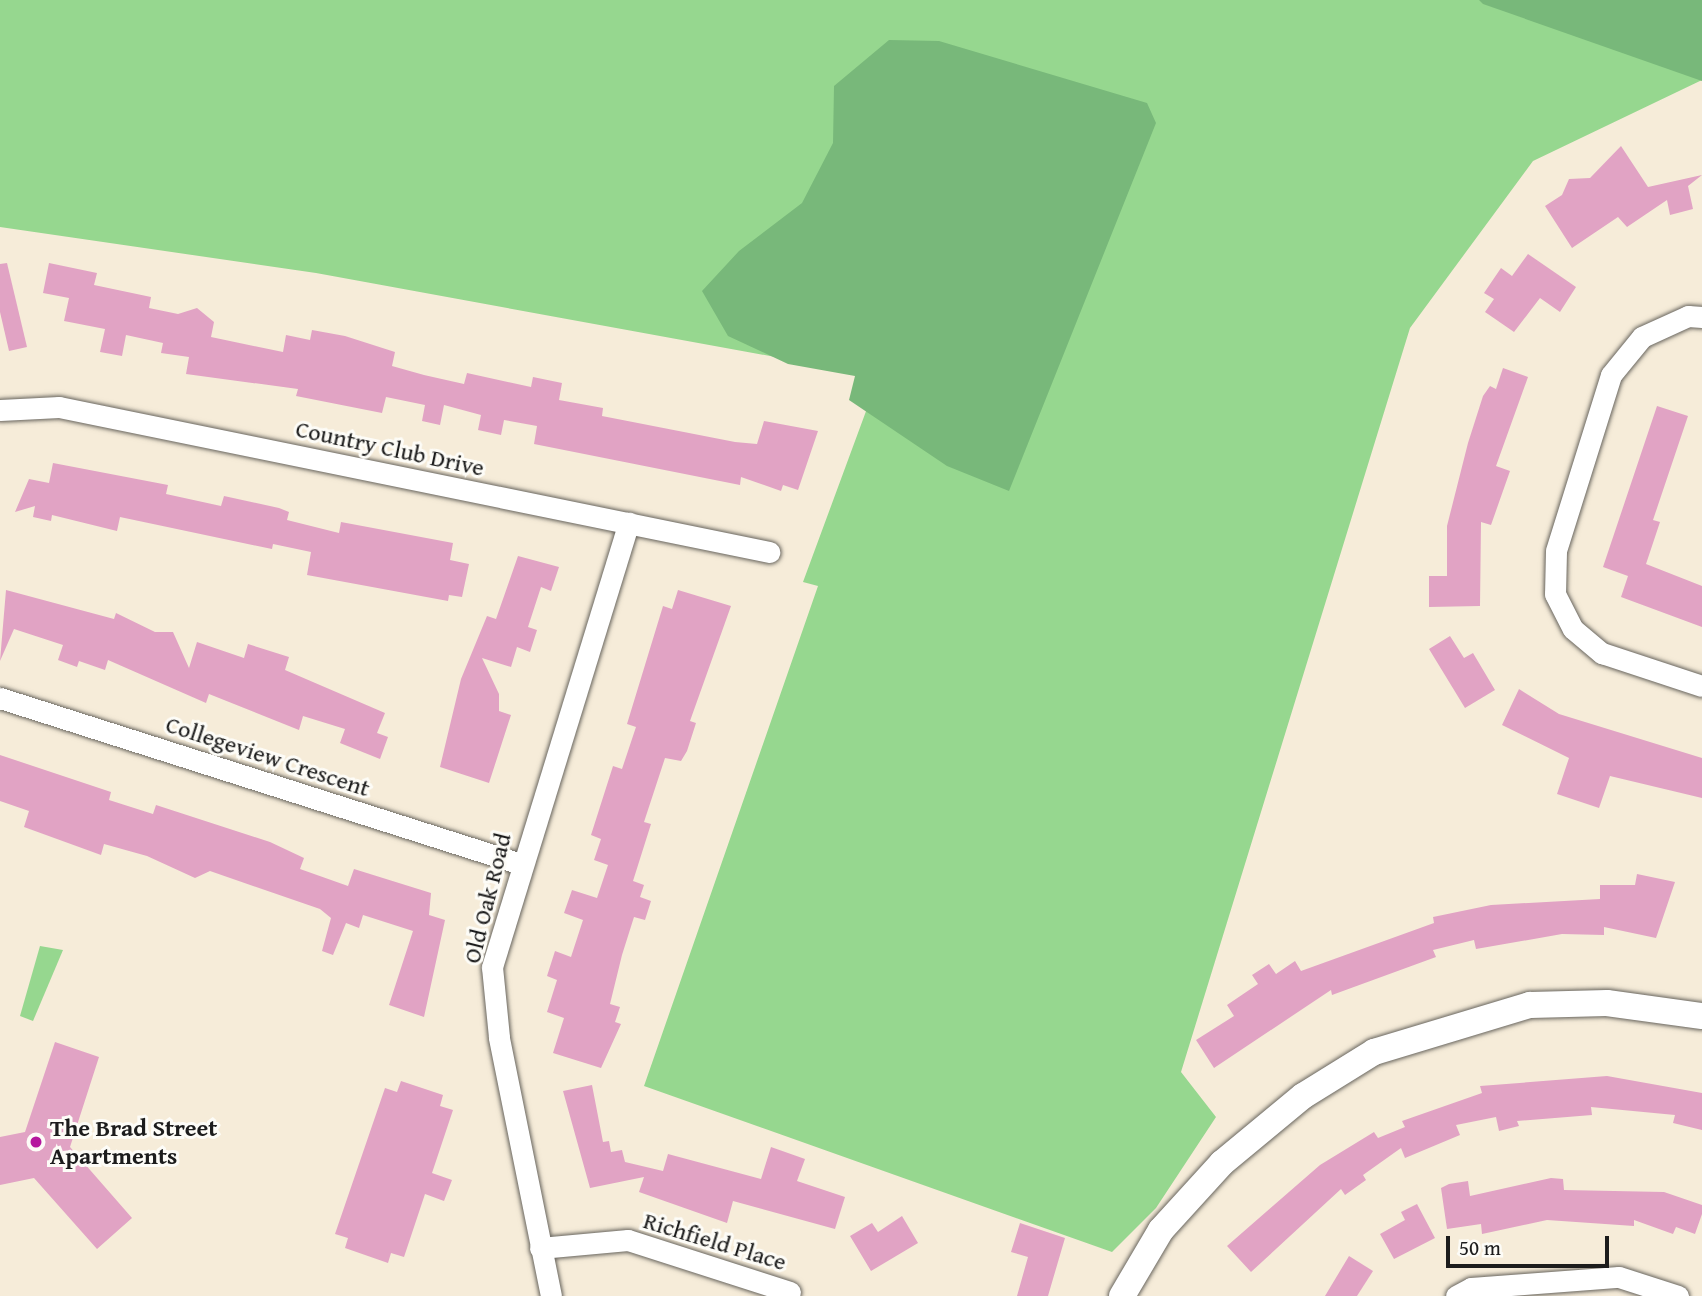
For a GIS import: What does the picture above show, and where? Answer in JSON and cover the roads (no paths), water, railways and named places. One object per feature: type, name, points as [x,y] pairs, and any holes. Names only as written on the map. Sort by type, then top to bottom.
[{"type":"street","points":[[1702,317],[1688,316],[1642,337],[1611,374],[1556,551],[1555,594],[1573,629],[1602,653],[1702,686]]},
{"type":"street","name":"Country Club Drive","points":[[0,410],[59,407],[769,552]]},
{"type":"street","name":"Old Oak Road","points":[[551,1296],[499,1037],[492,967],[521,864],[629,523]]},
{"type":"street","name":"Collegeview Crescent","points":[[0,698],[521,864]]},
{"type":"street","points":[[1122,1296],[1161,1230],[1222,1163],[1303,1096],[1374,1052],[1530,1005],[1607,1003],[1702,1016]]},
{"type":"street","name":"Richfield Place","points":[[540,1248],[628,1240],[790,1292]]},
{"type":"street","points":[[1456,1296],[1471,1288],[1619,1277],[1678,1296]]},
{"type":"place","name":"The Brad Street Apartments","points":[[36,1142]]}]
